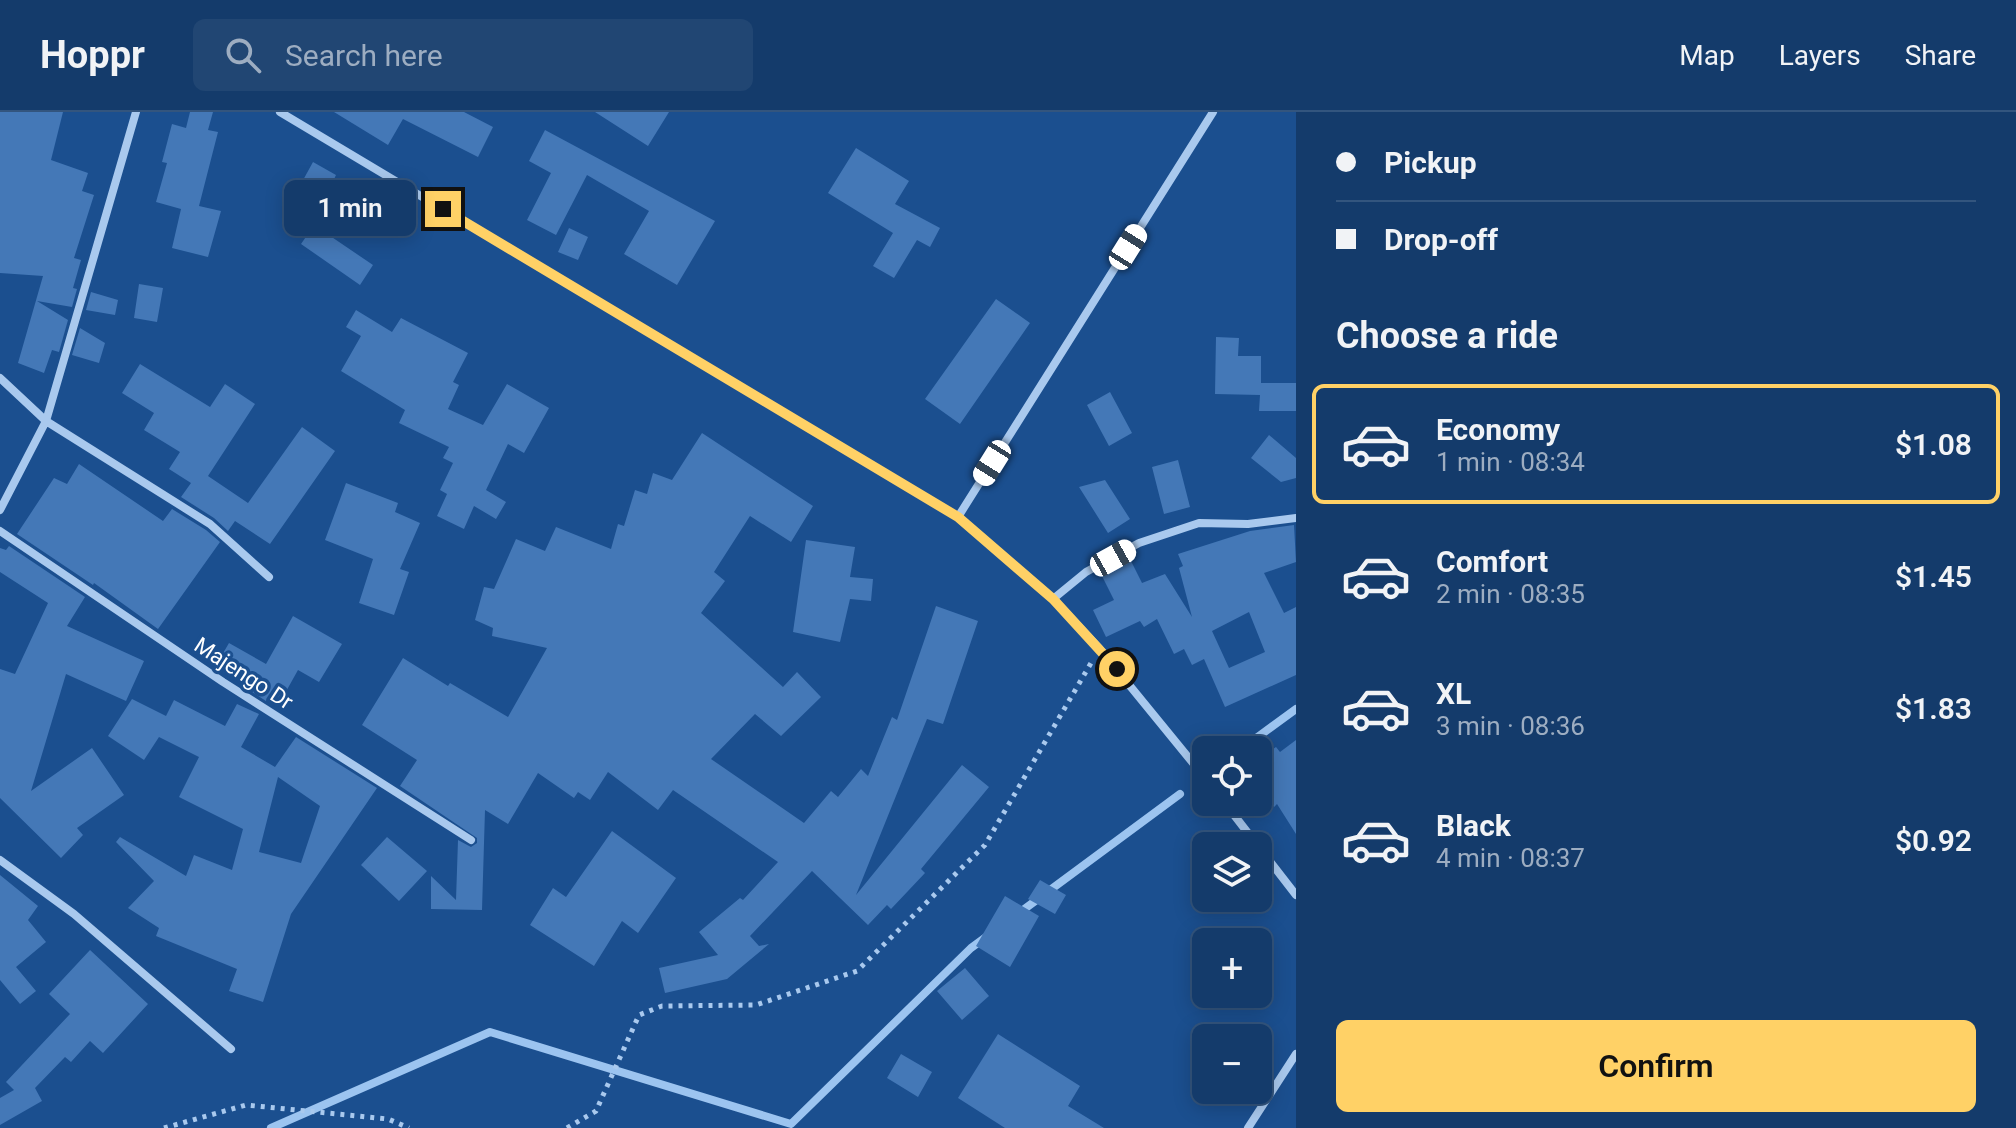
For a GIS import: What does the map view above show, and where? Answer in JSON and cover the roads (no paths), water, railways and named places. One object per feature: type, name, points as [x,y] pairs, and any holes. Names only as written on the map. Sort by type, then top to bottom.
[{"type":"street","points":[[0,510],[46,421],[136,112]]},
{"type":"street","points":[[280,112],[958,517],[1053,599],[1099,648],[1192,762]]},
{"type":"street","points":[[958,517],[1213,112]]},
{"type":"street","points":[[0,378],[46,421],[210,524],[269,577]]},
{"type":"street","points":[[1053,599],[1086,572],[1139,543],[1199,523],[1248,524],[1296,518]]},
{"type":"street","name":"Majengo Dr","points":[[0,531],[223,682],[471,840]]},
{"type":"street","points":[[1235,816],[1247,832]]},
{"type":"street","points":[[0,860],[74,914],[231,1049]]},
{"type":"street","points":[[1272,864],[1296,895]]},
{"type":"street","points":[[1248,1128],[1296,1054]]},
{"type":"waterway","points":[[1259,736],[1296,709]]},
{"type":"waterway","points":[[1019,913],[1180,794]]},
{"type":"waterway","points":[[271,1128],[490,1032],[791,1124],[971,948],[986,937]]}]
